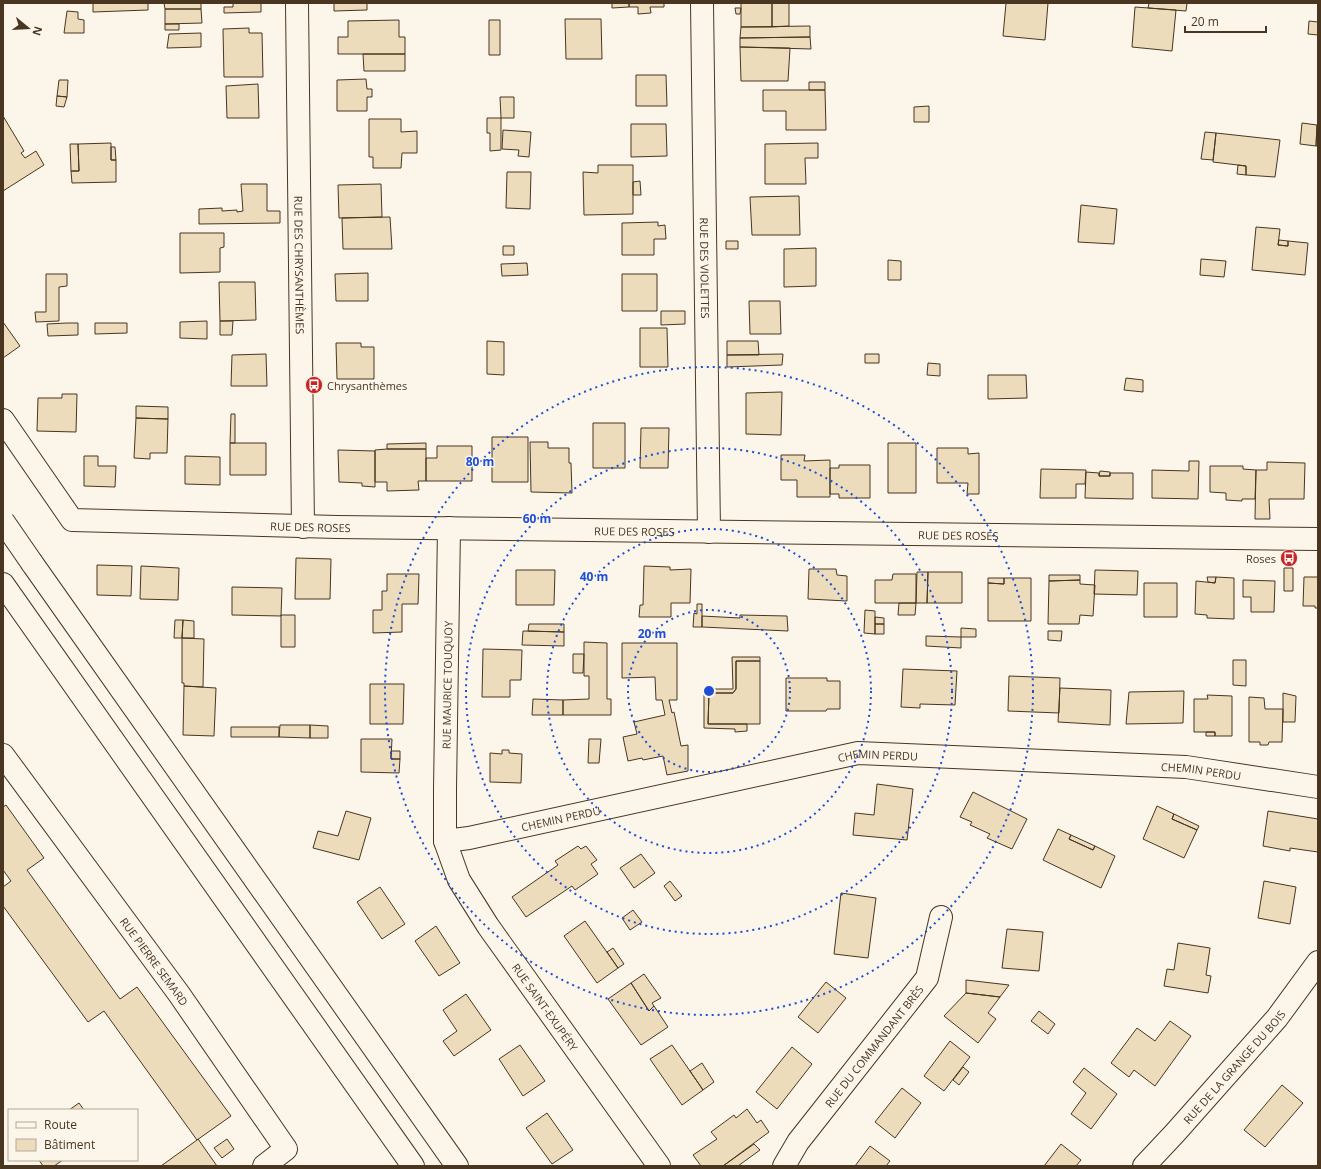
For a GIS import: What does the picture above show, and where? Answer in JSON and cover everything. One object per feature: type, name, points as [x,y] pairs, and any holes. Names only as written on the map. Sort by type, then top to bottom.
[{"type":"main road","name":"RUE DES CHRYSANTHÈMES","points":[[297,3],[303,527]]},
{"type":"main road","name":"RUE DES VIOLETTES","points":[[702,3],[709,532]]},
{"type":"main road","name":"RUE DES ROSES","points":[[3,420],[72,520],[303,527],[1318,539]]},
{"type":"main road","points":[[3,521],[456,1166]]},
{"type":"main road","name":"RUE MAURICE TOUQUOY","points":[[445,841],[449,528]]},
{"type":"main road","points":[[3,584],[413,1166]]},
{"type":"main road","name":"CHEMIN PERDU","points":[[445,841],[469,838],[858,753],[1186,767],[1318,787]]},
{"type":"main road","name":"RUE PIERRE SEMARD","points":[[3,755],[179,994],[286,1149],[264,1166]]},
{"type":"main road","name":"RUE SAINT-EXUPÉRY","points":[[445,841],[459,880],[488,926],[659,1166]]},
{"type":"main road","name":"RUE DU COMMANDANT BRÈS","points":[[784,1166],[798,1142],[927,978],[941,917]]},
{"type":"main road","name":"RUE DE LA GRANGE DU BOIS","points":[[1144,1166],[1277,1018],[1318,962]]},
{"type":"building","points":[[93,3],[148,3],[148,10],[93,12]]},
{"type":"building","points":[[164,3],[201,3],[201,9],[165,9]]},
{"type":"building","points":[[233,3],[261,3],[261,12],[224,13],[224,7],[233,7]]},
{"type":"building","points":[[334,3],[367,3],[367,10],[334,11]]},
{"type":"building","points":[[612,3],[629,3],[629,7],[612,8]]},
{"type":"building","points":[[629,3],[664,3],[664,7],[650,7],[651,13],[638,14],[638,7],[629,7]]},
{"type":"building","points":[[741,3],[772,3],[772,27],[741,27]]},
{"type":"building","points":[[772,3],[789,3],[789,26],[772,27]]},
{"type":"building","points":[[1006,3],[1048,3],[1045,40],[1003,36]]},
{"type":"building","points":[[1149,3],[1187,3],[1186,11],[1148,8]]},
{"type":"building","points":[[1135,7],[1176,10],[1172,51],[1132,47]]},
{"type":"building","points":[[735,8],[741,8],[740,14],[736,14]]},
{"type":"building","points":[[165,9],[201,9],[202,23],[165,24]]},
{"type":"building","points":[[67,11],[78,12],[78,19],[84,20],[84,33],[64,33]]},
{"type":"building","points":[[565,19],[601,19],[602,59],[566,59]]},
{"type":"building","points":[[399,20],[399,37],[405,37],[405,54],[338,54],[338,37],[348,37],[348,21]]},
{"type":"building","points":[[489,20],[500,20],[500,55],[489,55]]},
{"type":"building","points":[[1309,21],[1318,22],[1318,35],[1308,34]]},
{"type":"building","points":[[165,24],[179,24],[179,30],[165,30]]},
{"type":"building","points":[[810,26],[810,37],[740,38],[741,27]]},
{"type":"building","points":[[249,28],[249,33],[262,33],[263,77],[224,77],[223,29]]},
{"type":"building","points":[[201,33],[201,47],[167,48],[169,34]]},
{"type":"building","points":[[810,37],[811,49],[740,47],[740,38]]},
{"type":"building","points":[[740,47],[790,48],[788,81],[741,81]]},
{"type":"building","points":[[363,54],[405,54],[405,71],[364,71]]},
{"type":"building","points":[[636,75],[666,75],[667,106],[636,106]]},
{"type":"building","points":[[366,79],[367,89],[372,89],[372,97],[367,97],[367,111],[337,111],[337,80]]},
{"type":"building","points":[[59,80],[68,80],[67,97],[57,96]]},
{"type":"building","points":[[809,82],[825,82],[825,90],[809,90]]},
{"type":"building","points":[[258,84],[259,118],[227,118],[226,86]]},
{"type":"building","points":[[763,90],[825,90],[826,130],[786,130],[786,111],[763,111]]},
{"type":"building","points":[[57,96],[67,97],[64,107],[56,106]]},
{"type":"building","points":[[500,97],[514,97],[514,118],[501,118]]},
{"type":"building","points":[[929,106],[929,122],[914,122],[914,107]]},
{"type":"building","points":[[3,116],[24,151],[21,153],[25,158],[36,151],[44,165],[3,191]]},
{"type":"building","points":[[487,118],[501,118],[501,150],[490,151],[490,133],[487,133]]},
{"type":"building","points":[[369,119],[401,119],[401,132],[417,131],[417,153],[402,153],[401,168],[373,168],[373,157],[369,157]]},
{"type":"building","points":[[1302,123],[1317,125],[1316,146],[1300,144]]},
{"type":"building","points":[[631,124],[666,124],[667,156],[631,157]]},
{"type":"building","points":[[1317,125],[1318,146],[1316,146]]},
{"type":"building","points":[[503,130],[531,132],[529,157],[518,156],[519,150],[502,149]]},
{"type":"building","points":[[1205,132],[1216,133],[1213,160],[1201,159]]},
{"type":"building","points":[[1216,133],[1280,140],[1275,177],[1246,175],[1246,166],[1213,162]]},
{"type":"building","points":[[111,143],[111,160],[116,160],[116,182],[72,183],[71,171],[79,171],[78,144]]},
{"type":"building","points":[[818,143],[818,158],[805,158],[806,184],[765,184],[765,144]]},
{"type":"building","points":[[70,144],[78,144],[79,171],[71,171]]},
{"type":"building","points":[[111,147],[115,147],[116,160],[111,160]]},
{"type":"building","points":[[598,165],[633,165],[633,214],[584,215],[583,172],[598,173]]},
{"type":"building","points":[[1238,165],[1246,166],[1246,175],[1237,174]]},
{"type":"building","points":[[507,172],[531,172],[530,209],[506,208]]},
{"type":"building","points":[[640,181],[641,195],[633,195],[633,182]]},
{"type":"building","points":[[241,184],[267,184],[267,211],[280,211],[280,223],[199,224],[199,209],[222,208],[222,211],[243,211]]},
{"type":"building","points":[[381,184],[382,217],[339,218],[338,185]]},
{"type":"building","points":[[799,196],[800,235],[752,235],[750,197]]},
{"type":"building","points":[[1081,205],[1117,209],[1114,244],[1078,242]]},
{"type":"building","points":[[390,217],[392,249],[343,249],[342,218]]},
{"type":"building","points":[[658,222],[658,226],[665,225],[666,239],[654,239],[654,255],[622,255],[622,223]]},
{"type":"building","points":[[1256,227],[1280,229],[1278,245],[1288,246],[1288,241],[1308,243],[1305,275],[1252,270]]},
{"type":"building","points":[[180,233],[224,233],[224,247],[220,248],[220,272],[180,273]]},
{"type":"building","points":[[1279,240],[1288,241],[1288,246],[1278,245]]},
{"type":"building","points":[[726,241],[738,241],[738,249],[726,249]]},
{"type":"building","points":[[503,246],[514,246],[514,255],[503,255]]},
{"type":"building","points":[[816,248],[816,286],[784,287],[784,249]]},
{"type":"building","points":[[1201,259],[1226,261],[1224,277],[1200,275]]},
{"type":"building","points":[[888,260],[901,261],[901,280],[888,280]]},
{"type":"building","points":[[527,263],[528,275],[502,276],[501,264]]},
{"type":"building","points":[[368,273],[368,301],[336,301],[335,274]]},
{"type":"building","points":[[46,274],[67,274],[67,286],[59,287],[59,321],[36,322],[35,312],[46,312]]},
{"type":"building","points":[[622,274],[657,274],[657,311],[622,311]]},
{"type":"building","points":[[219,282],[255,282],[256,320],[220,321]]},
{"type":"building","points":[[749,301],[780,301],[781,334],[750,334]]},
{"type":"building","points":[[661,311],[685,311],[685,324],[661,325]]},
{"type":"building","points":[[207,321],[207,339],[180,338],[180,322]]},
{"type":"building","points":[[220,321],[233,321],[232,335],[220,335]]},
{"type":"building","points":[[3,322],[20,346],[3,358]]},
{"type":"building","points":[[78,323],[78,335],[48,336],[47,324]]},
{"type":"building","points":[[95,323],[127,323],[127,333],[95,334]]},
{"type":"building","points":[[640,328],[667,328],[668,367],[640,367]]},
{"type":"building","points":[[487,341],[504,342],[504,375],[487,374]]},
{"type":"building","points":[[727,341],[758,341],[759,355],[727,355]]},
{"type":"building","points":[[336,343],[361,343],[361,347],[374,347],[374,379],[337,379]]},
{"type":"building","points":[[266,354],[267,386],[231,386],[232,355]]},
{"type":"building","points":[[783,354],[782,365],[727,367],[727,355]]},
{"type":"building","points":[[865,354],[879,354],[879,363],[865,363]]},
{"type":"building","points":[[928,363],[940,364],[940,376],[927,375]]},
{"type":"building","points":[[988,375],[1026,375],[1027,398],[988,399]]},
{"type":"building","points":[[1126,378],[1143,380],[1143,392],[1124,390]]},
{"type":"building","points":[[782,392],[781,435],[746,434],[746,393]]},
{"type":"building","points":[[62,394],[77,394],[76,432],[37,431],[38,398],[62,398]]},
{"type":"building","points":[[136,406],[168,407],[168,419],[136,418]]},
{"type":"building","points":[[231,414],[235,414],[235,443],[230,443]]},
{"type":"building","points":[[136,418],[168,419],[167,453],[150,453],[150,459],[134,458]]},
{"type":"building","points":[[593,423],[625,423],[625,468],[593,468]]},
{"type":"building","points":[[641,428],[669,428],[668,468],[640,468]]},
{"type":"building","points":[[492,437],[528,437],[528,482],[492,482]]},
{"type":"building","points":[[530,442],[548,442],[548,448],[569,448],[572,493],[531,492]]},
{"type":"building","points":[[230,443],[266,443],[266,475],[230,475]]},
{"type":"building","points":[[426,443],[426,449],[387,449],[387,444]]},
{"type":"building","points":[[888,443],[916,443],[916,493],[888,493]]},
{"type":"building","points":[[437,446],[472,446],[472,481],[426,481],[426,458],[437,458]]},
{"type":"building","points":[[937,448],[968,448],[968,454],[979,453],[979,494],[967,494],[968,483],[937,483]]},
{"type":"building","points":[[426,449],[426,481],[418,481],[419,490],[387,491],[387,482],[375,482],[375,450]]},
{"type":"building","points":[[338,450],[375,451],[375,487],[362,486],[362,483],[339,482]]},
{"type":"building","points":[[781,455],[805,455],[804,461],[830,460],[830,497],[797,497],[797,480],[781,480]]},
{"type":"building","points":[[84,456],[98,456],[98,466],[116,466],[115,487],[84,486]]},
{"type":"building","points":[[185,456],[220,457],[220,485],[185,484]]},
{"type":"building","points":[[1189,461],[1199,461],[1198,499],[1152,498],[1152,470],[1189,471]]},
{"type":"building","points":[[1267,462],[1305,463],[1304,499],[1269,499],[1270,519],[1255,519],[1256,470],[1267,470]]},
{"type":"building","points":[[839,465],[870,465],[870,498],[839,498],[839,494],[830,494],[830,468],[839,468]]},
{"type":"building","points":[[1210,466],[1243,466],[1243,469],[1256,470],[1255,499],[1242,499],[1242,501],[1226,500],[1226,493],[1210,492]]},
{"type":"building","points":[[1041,469],[1086,470],[1085,484],[1076,484],[1076,498],[1040,498]]},
{"type":"building","points":[[1100,471],[1110,472],[1110,476],[1099,476]]},
{"type":"building","points":[[1086,472],[1099,473],[1099,476],[1110,476],[1110,473],[1133,473],[1133,499],[1085,498]]},
{"type":"building","points":[[296,558],[331,559],[330,599],[295,599]]},
{"type":"building","points":[[97,565],[132,566],[131,596],[97,595]]},
{"type":"building","points":[[141,566],[179,568],[178,600],[140,599]]},
{"type":"building","points":[[644,566],[670,567],[670,570],[691,569],[690,603],[671,603],[671,617],[639,617],[640,605],[643,605]]},
{"type":"building","points":[[1284,568],[1293,568],[1293,591],[1284,591]]},
{"type":"building","points":[[809,569],[836,569],[837,575],[847,576],[847,601],[808,599]]},
{"type":"building","points":[[516,570],[555,570],[554,605],[516,605]]},
{"type":"building","points":[[1095,570],[1138,571],[1137,595],[1094,594]]},
{"type":"building","points":[[917,572],[928,572],[927,603],[916,603]]},
{"type":"building","points":[[928,572],[962,572],[962,603],[927,603]]},
{"type":"building","points":[[387,574],[419,574],[418,604],[402,604],[402,632],[373,633],[373,610],[382,610],[382,591],[387,591]]},
{"type":"building","points":[[893,574],[916,574],[916,603],[875,603],[875,580],[892,580]]},
{"type":"building","points":[[1049,575],[1080,575],[1080,580],[1049,581]]},
{"type":"building","points":[[1207,577],[1216,577],[1215,583],[1208,582]]},
{"type":"building","points":[[1216,577],[1234,578],[1234,619],[1207,618],[1207,615],[1195,614],[1196,581],[1215,583]]},
{"type":"building","points":[[1304,577],[1318,577],[1318,608],[1315,608],[1315,606],[1303,606]]},
{"type":"building","points":[[988,578],[1004,578],[1004,584],[988,583]]},
{"type":"building","points":[[1004,578],[1031,578],[1031,621],[988,621],[988,583],[1004,584]]},
{"type":"building","points":[[1080,580],[1080,584],[1095,585],[1093,616],[1080,615],[1079,624],[1048,624],[1049,581]]},
{"type":"building","points":[[1243,580],[1275,581],[1274,612],[1251,612],[1251,597],[1243,597]]},
{"type":"building","points":[[1144,583],[1177,583],[1177,617],[1144,617]]},
{"type":"building","points":[[232,587],[282,588],[281,616],[232,615]]},
{"type":"building","points":[[899,603],[916,603],[915,615],[898,615]]},
{"type":"building","points":[[697,604],[702,604],[702,627],[693,627],[694,613],[697,614]]},
{"type":"building","points":[[865,610],[875,611],[875,634],[864,633]]},
{"type":"building","points":[[281,615],[295,615],[295,647],[281,647]]},
{"type":"building","points":[[740,615],[787,616],[788,631],[702,627],[702,616],[740,618]]},
{"type":"building","points":[[875,617],[884,618],[884,624],[875,624]]},
{"type":"building","points":[[175,620],[183,620],[182,638],[174,638]]},
{"type":"building","points":[[183,620],[194,621],[194,638],[182,638]]},
{"type":"building","points":[[529,624],[564,624],[564,632],[528,631]]},
{"type":"building","points":[[875,624],[884,624],[884,634],[875,634]]},
{"type":"building","points":[[961,628],[976,629],[976,637],[961,637]]},
{"type":"building","points":[[523,631],[564,632],[564,646],[522,645]]},
{"type":"building","points":[[1048,631],[1062,631],[1061,641],[1048,640]]},
{"type":"building","points":[[926,636],[961,637],[961,648],[926,646]]},
{"type":"building","points":[[182,638],[204,639],[203,687],[184,686],[184,683],[182,683]]},
{"type":"building","points":[[584,642],[607,643],[607,699],[611,699],[611,715],[563,715],[563,700],[589,699],[589,676],[584,676]]},
{"type":"building","points":[[622,643],[677,643],[677,700],[669,700],[672,713],[674,712],[681,746],[688,745],[688,771],[667,775],[663,756],[628,761],[623,737],[637,734],[634,722],[665,715],[662,700],[656,700],[655,677],[622,678]]},
{"type":"building","points":[[483,649],[522,650],[521,680],[510,680],[510,697],[482,697]]},
{"type":"building","points":[[573,654],[584,654],[583,673],[573,673]]},
{"type":"building","points":[[732,657],[760,657],[760,661],[736,661],[736,689],[733,693],[709,693],[708,724],[747,724],[747,731],[735,732],[735,729],[704,728],[704,689],[733,689]]},
{"type":"building","points":[[1233,660],[1246,660],[1246,686],[1233,685]]},
{"type":"building","points":[[736,661],[760,661],[760,724],[708,724],[709,693],[733,693],[736,689]]},
{"type":"building","points":[[903,669],[957,671],[955,705],[920,704],[920,708],[901,707]]},
{"type":"building","points":[[1009,676],[1060,678],[1059,713],[1008,711]]},
{"type":"building","points":[[786,678],[827,678],[827,681],[840,681],[840,709],[827,709],[826,711],[786,711]]},
{"type":"building","points":[[370,684],[404,684],[403,724],[370,724]]},
{"type":"building","points":[[184,686],[216,688],[214,736],[183,735]]},
{"type":"building","points":[[1060,688],[1111,690],[1110,725],[1058,722]]},
{"type":"building","points":[[1184,691],[1183,723],[1126,724],[1129,692]]},
{"type":"building","points":[[1283,693],[1296,696],[1295,722],[1283,722]]},
{"type":"building","points":[[1207,695],[1232,696],[1232,736],[1215,736],[1215,732],[1194,732],[1194,699],[1208,699]]},
{"type":"building","points":[[1249,697],[1264,698],[1265,709],[1283,709],[1282,742],[1269,742],[1268,745],[1260,745],[1260,742],[1249,742]]},
{"type":"building","points":[[533,699],[563,700],[563,715],[532,715]]},
{"type":"building","points":[[280,725],[310,725],[310,738],[279,737]]},
{"type":"building","points":[[310,725],[328,726],[328,738],[310,738]]},
{"type":"building","points":[[231,727],[279,727],[279,737],[231,737]]},
{"type":"building","points":[[1206,732],[1215,732],[1215,736],[1206,736]]},
{"type":"building","points":[[361,739],[392,739],[391,759],[400,759],[399,773],[361,772]]},
{"type":"building","points":[[589,739],[601,739],[599,763],[588,763]]},
{"type":"building","points":[[502,750],[509,750],[509,753],[522,754],[521,783],[490,782],[490,753],[502,754]]},
{"type":"building","points":[[391,751],[400,751],[400,759],[391,759]]},
{"type":"building","points":[[877,784],[913,789],[907,840],[853,835],[855,813],[874,815]]},
{"type":"building","points":[[973,792],[1027,819],[1012,849],[987,838],[990,834],[970,825],[972,822],[960,817]]},
{"type":"building","points":[[6,805],[44,858],[27,870],[120,999],[137,987],[231,1116],[197,1140],[104,1011],[88,1022],[3,906],[3,887],[11,881],[3,870],[3,807]]},
{"type":"building","points":[[1157,806],[1174,814],[1172,819],[1197,830],[1184,858],[1143,839]]},
{"type":"building","points":[[346,811],[371,818],[359,860],[313,848],[318,831],[338,836]]},
{"type":"building","points":[[1268,811],[1318,819],[1318,852],[1290,848],[1290,851],[1263,846]]},
{"type":"building","points":[[1174,814],[1199,826],[1197,830],[1172,819]]},
{"type":"building","points":[[1058,829],[1071,835],[1069,839],[1093,850],[1095,846],[1115,856],[1101,888],[1043,860]]},
{"type":"building","points":[[1071,835],[1095,846],[1093,850],[1069,839]]},
{"type":"building","points":[[578,846],[581,849],[586,846],[597,860],[591,864],[598,874],[575,890],[572,886],[526,917],[512,897],[558,865],[555,861]]},
{"type":"building","points":[[641,854],[655,873],[634,888],[620,868]]},
{"type":"building","points":[[670,881],[682,896],[675,901],[664,886]]},
{"type":"building","points":[[1264,881],[1296,887],[1290,924],[1258,918]]},
{"type":"building","points":[[380,887],[405,924],[382,939],[357,902]]},
{"type":"building","points":[[841,893],[876,898],[868,958],[834,954]]},
{"type":"building","points":[[633,910],[642,922],[630,930],[622,918]]},
{"type":"building","points":[[585,921],[618,968],[597,983],[564,936]]},
{"type":"building","points":[[436,926],[460,963],[439,976],[415,941]]},
{"type":"building","points":[[1007,929],[1043,932],[1039,971],[1002,968]]},
{"type":"building","points":[[1178,943],[1210,948],[1206,975],[1211,976],[1208,993],[1164,986],[1167,969],[1174,970]]},
{"type":"building","points":[[613,948],[624,964],[618,968],[607,952]]},
{"type":"building","points":[[644,974],[661,998],[652,1003],[654,1006],[649,1011],[631,983]]},
{"type":"building","points":[[966,980],[1009,985],[1000,997],[966,993]]},
{"type":"building","points":[[826,982],[846,998],[818,1033],[798,1017]]},
{"type":"building","points":[[631,983],[649,1011],[654,1006],[668,1027],[641,1045],[608,999]]},
{"type":"building","points":[[966,993],[1000,997],[988,1013],[996,1019],[978,1043],[944,1016]]},
{"type":"building","points":[[466,994],[491,1030],[454,1056],[443,1041],[457,1031],[443,1010]]},
{"type":"building","points":[[1039,1011],[1055,1024],[1048,1034],[1031,1021]]},
{"type":"building","points":[[1170,1021],[1191,1036],[1155,1086],[1134,1070],[1129,1077],[1111,1063],[1137,1028],[1155,1041]]},
{"type":"building","points":[[950,1041],[970,1057],[944,1091],[924,1076]]},
{"type":"building","points":[[520,1045],[545,1081],[523,1096],[499,1059]]},
{"type":"building","points":[[672,1045],[703,1090],[682,1105],[650,1059]]},
{"type":"building","points":[[792,1047],[812,1064],[777,1109],[756,1092]]},
{"type":"building","points":[[702,1063],[714,1082],[703,1090],[690,1071]]},
{"type":"building","points":[[963,1067],[969,1072],[959,1085],[953,1080]]},
{"type":"building","points":[[1084,1068],[1117,1094],[1091,1129],[1071,1114],[1086,1093],[1073,1082]]},
{"type":"building","points":[[1282,1085],[1303,1103],[1265,1147],[1244,1130]]},
{"type":"building","points":[[902,1088],[921,1103],[895,1138],[875,1122]]},
{"type":"building","points":[[79,1103],[83,1109],[70,1109]]},
{"type":"building","points":[[747,1109],[757,1123],[761,1120],[769,1132],[723,1166],[701,1166],[693,1155],[717,1139],[711,1132],[734,1115],[736,1118]]},
{"type":"building","points":[[547,1113],[573,1150],[552,1164],[526,1128]]},
{"type":"building","points":[[198,1139],[217,1166],[161,1166],[197,1140]]},
{"type":"building","points":[[227,1139],[234,1149],[222,1158],[214,1148]]},
{"type":"building","points":[[754,1144],[760,1150],[738,1166],[723,1166]]},
{"type":"building","points":[[1061,1144],[1081,1160],[1076,1166],[1044,1166]]},
{"type":"building","points":[[870,1146],[890,1161],[886,1166],[855,1166]]},
{"type":"building","points":[[40,1161],[62,1161],[54,1166],[43,1166]]},
{"type":"place","name":"Chrysanthèmes","points":[[314,385]]},
{"type":"place","name":"Roses","points":[[1289,558]]}]
